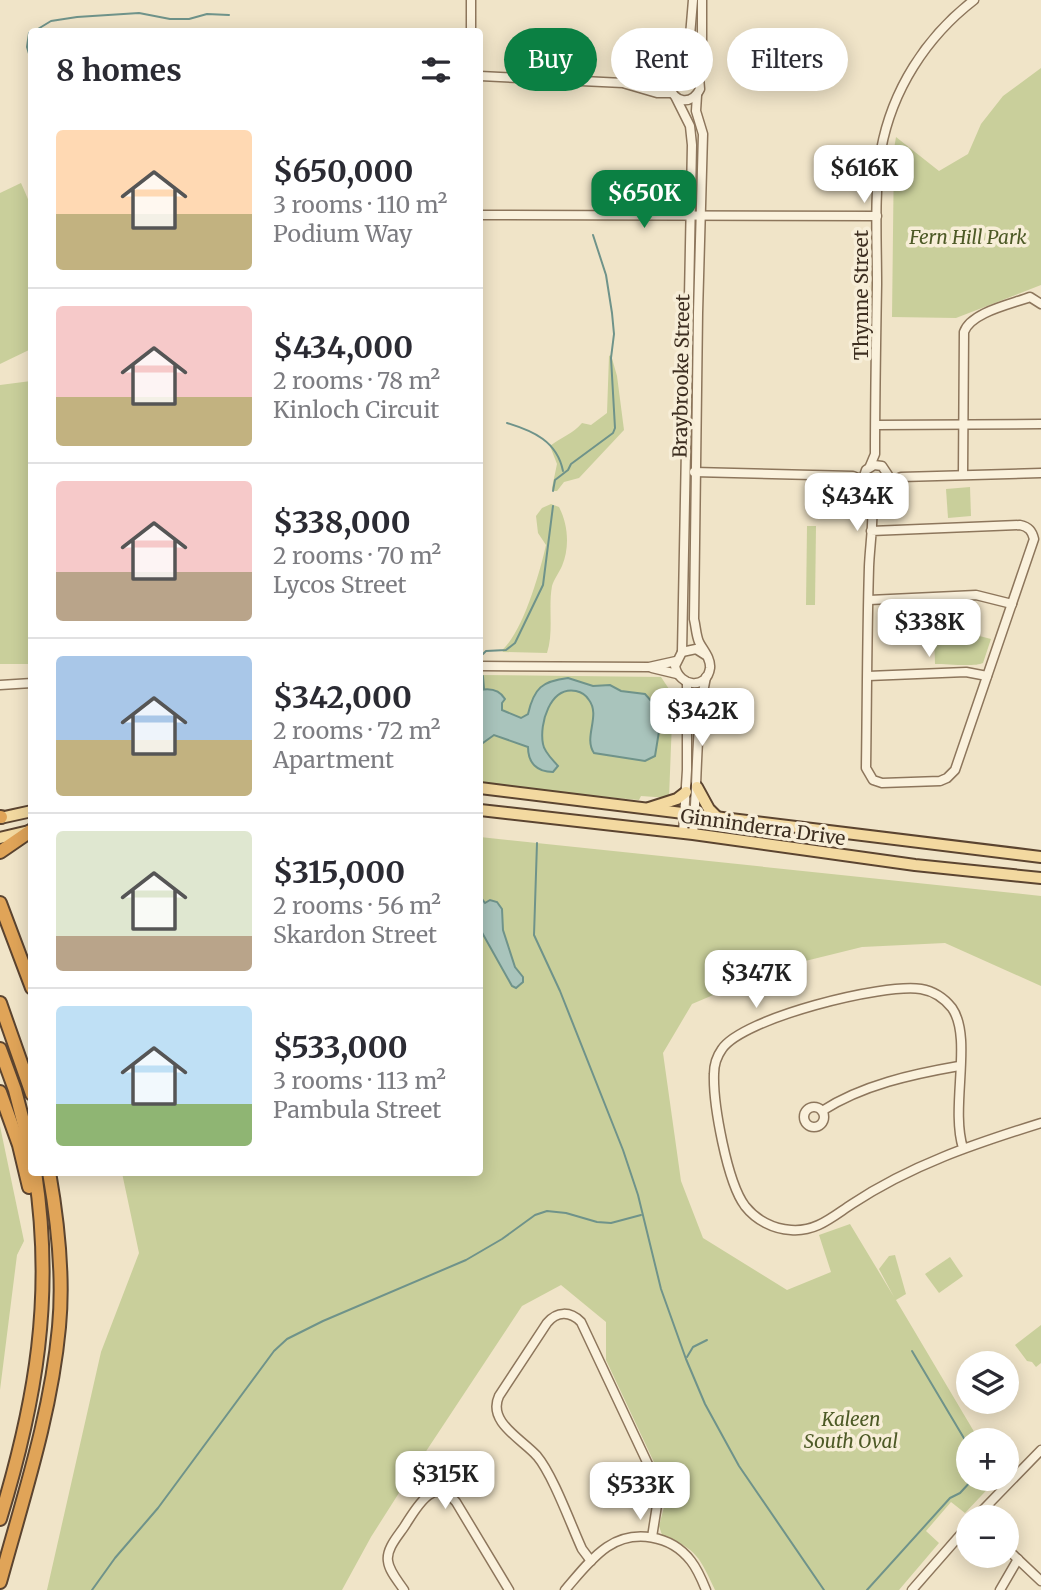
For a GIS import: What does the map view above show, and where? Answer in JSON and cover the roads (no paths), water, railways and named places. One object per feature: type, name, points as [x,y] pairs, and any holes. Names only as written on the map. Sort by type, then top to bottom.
[{"type":"highway","points":[[0,852],[28,833]]},
{"type":"highway","points":[[0,903],[28,977]]},
{"type":"highway","points":[[0,1003],[28,1083]]},
{"type":"highway","points":[[0,1048],[15,1090],[28,1140]]},
{"type":"highway","points":[[0,1092],[26,1169],[34,1212],[42,1292]]},
{"type":"highway","points":[[0,1519],[20,1451],[34,1387],[41,1334],[42,1234],[35,1176]]},
{"type":"highway","points":[[50,1176],[59,1236]]},
{"type":"highway","points":[[0,1582],[50,1390],[59,1324],[58,1176]]},
{"type":"main road","points":[[697,787],[709,809],[718,818]]},
{"type":"main road","name":"Ginninderra Drive","points":[[483,788],[1041,857]]},
{"type":"main road","points":[[646,808],[677,799],[686,792]]},
{"type":"main road","name":"Ginninderra Drive","points":[[483,810],[688,834],[915,865],[1041,878]]},
{"type":"main road","points":[[0,818],[28,812]]},
{"type":"main road","points":[[0,838],[28,831]]},
{"type":"street","points":[[471,0],[471,28]]},
{"type":"street","points":[[693,0],[699,28]]},
{"type":"street","points":[[694,28],[702,0]]},
{"type":"street","name":"Thynne Street","points":[[867,483],[868,468],[875,454],[877,216],[881,152],[889,117],[916,61],[943,26],[974,0]]},
{"type":"street","points":[[483,76],[611,82]]},
{"type":"street","points":[[650,91],[687,101],[699,91]]},
{"type":"street","points":[[670,91],[673,96]]},
{"type":"street","name":"Braybrooke Street","points":[[682,652],[693,474],[701,215],[703,134],[696,111],[697,95]]},
{"type":"street","name":"Braybrooke Street","points":[[673,96],[690,126],[694,619],[698,639],[707,656]]},
{"type":"street","points":[[483,215],[877,216]]},
{"type":"street","points":[[963,474],[964,332],[967,324],[975,317],[1030,297],[1041,304]]},
{"type":"street","points":[[876,425],[1041,424]]},
{"type":"street","points":[[875,454],[884,468],[883,486]]},
{"type":"street","points":[[853,476],[868,468],[884,468],[901,477]]},
{"type":"street","points":[[873,501],[883,486],[901,477],[1041,473]]},
{"type":"street","points":[[693,474],[853,476],[867,483],[883,486]]},
{"type":"street","points":[[867,483],[873,501],[871,531],[867,676],[866,768],[873,780],[882,783],[940,781],[955,770],[1034,539],[1032,532],[1020,525],[871,531]]},
{"type":"street","points":[[869,600],[976,595],[1012,604]]},
{"type":"street","points":[[677,674],[676,661],[682,652],[696,649],[707,656],[710,667],[700,700],[697,787],[688,834]]},
{"type":"street","points":[[483,666],[649,667],[676,661]]},
{"type":"street","points":[[649,667],[677,674],[687,682],[696,683],[706,677]]},
{"type":"street","points":[[867,676],[966,672],[987,676]]},
{"type":"street","points":[[687,682],[686,792],[690,814]]},
{"type":"street","points":[[0,685],[28,683]]},
{"type":"street","points":[[962,1148],[957,1120],[961,1031],[952,1009],[934,993],[910,988],[862,995],[778,1017],[742,1032],[727,1042],[716,1062],[714,1079],[722,1133],[737,1193],[754,1215],[778,1228],[799,1230],[820,1225],[895,1178],[962,1148],[1041,1123]]},
{"type":"street","points":[[822,1111],[848,1097],[884,1084],[959,1066]]},
{"type":"street","points":[[591,1561],[582,1549],[541,1462],[500,1419],[496,1410],[499,1396],[549,1320],[557,1314],[570,1314],[581,1322],[654,1477],[658,1499],[652,1537]]},
{"type":"street","points":[[988,1505],[1041,1450]]},
{"type":"street","points":[[404,1590],[389,1566],[390,1550],[423,1498],[438,1492],[454,1499],[509,1590]]},
{"type":"street","points":[[565,1590],[607,1547],[619,1541],[652,1537],[671,1544],[687,1556],[706,1590]]},
{"type":"street","points":[[912,1590],[956,1540]]},
{"type":"street","points":[[1019,1560],[1041,1581]]},
{"type":"street","points":[[1000,1590],[1013,1568]]},
{"type":"water","points":[[568,678],[593,686],[610,685],[621,691],[645,694],[662,713],[655,756],[645,761],[594,753],[590,740],[592,706],[582,693],[576,691],[559,694],[548,708],[545,717],[542,736],[544,747],[558,766],[553,772],[534,765],[528,747],[494,735],[483,743],[483,690],[491,689],[500,693],[505,699],[502,710],[521,718],[528,714],[540,687]]},
{"type":"water","points":[[483,900],[485,903],[490,900],[497,902],[502,909],[503,930],[515,967],[523,977],[523,982],[516,988],[512,986],[483,934]]},
{"type":"waterway","points":[[40,28],[51,21],[77,17],[139,13],[170,19],[189,19],[207,14],[229,15]]},
{"type":"waterway","points":[[28,40],[28,50]]},
{"type":"waterway","points":[[553,491],[555,480],[568,470],[571,464],[613,433],[615,428],[611,358],[614,334],[612,313],[606,275],[593,235]]},
{"type":"waterway","points":[[507,423],[535,434],[550,445],[563,471]]},
{"type":"waterway","points":[[483,654],[486,651],[506,650],[515,643],[543,585],[553,506]]},
{"type":"waterway","points":[[483,676],[484,689]]},
{"type":"waterway","points":[[537,843],[534,935],[560,991],[623,1150],[638,1195],[661,1289],[686,1359],[705,1404],[739,1466],[824,1590]]},
{"type":"waterway","points":[[92,1590],[115,1558],[158,1508],[274,1351],[287,1339],[466,1260],[535,1215],[547,1211],[611,1223],[641,1215]]},
{"type":"waterway","points":[[687,1357],[693,1347],[707,1340]]},
{"type":"waterway","points":[[912,1351],[958,1428]]},
{"type":"waterway","points":[[867,1590],[950,1498],[962,1491]]},
{"type":"park label","name":"Fern Hill Park","points":[[968,237]]},
{"type":"park label","name":"Kaleen South Oval","points":[[851,1430]]}]
